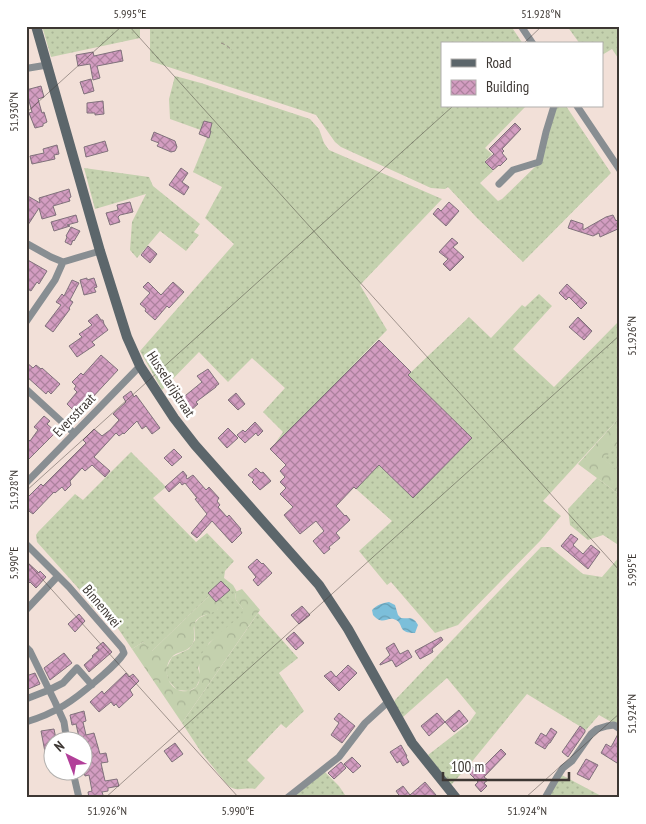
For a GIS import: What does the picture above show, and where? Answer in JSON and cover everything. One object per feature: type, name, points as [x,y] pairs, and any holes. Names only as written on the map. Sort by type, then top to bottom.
[{"type":"street","name":"Husselarijstraat","points":[[36,26],[100,251],[127,337],[140,366],[174,418],[195,445],[319,585],[348,629],[412,743],[456,798]]},
{"type":"street","points":[[521,26],[532,42]]},
{"type":"street","points":[[26,67],[47,65]]},
{"type":"street","points":[[500,184],[513,170],[539,162],[553,108]]},
{"type":"street","points":[[578,108],[620,170]]},
{"type":"street","points":[[26,243],[63,262],[100,251]]},
{"type":"street","points":[[26,322],[55,280],[63,262]]},
{"type":"street","name":"Eversstraat","points":[[26,483],[140,366]]},
{"type":"street","points":[[26,389],[74,433]]},
{"type":"street","name":"Binnenwei","points":[[26,544],[58,576],[122,648],[124,653],[83,693],[58,710],[26,722]]},
{"type":"street","points":[[26,610],[58,576]]},
{"type":"street","points":[[26,647],[49,690],[64,722],[66,732]]},
{"type":"street","points":[[26,699],[63,683],[77,668],[92,685]]},
{"type":"street","points":[[287,798],[338,757],[365,723],[388,702]]},
{"type":"street","points":[[545,798],[557,777],[572,761],[591,734],[597,729],[607,726],[614,725],[620,729]]},
{"type":"street","points":[[76,782],[79,798]]},
{"type":"path","points":[[222,43],[232,50]]},
{"type":"green space","points":[[42,26],[140,26],[140,38],[51,57]]},
{"type":"green space","points":[[150,26],[511,26],[522,42],[441,42],[441,108],[524,108],[485,148],[492,154],[485,161],[493,171],[480,183],[498,201],[539,163],[549,125],[556,108],[567,108],[611,173],[523,262],[448,187],[445,189],[431,188],[341,147],[335,142],[316,115],[150,61]]},
{"type":"green space","points":[[567,26],[620,26],[620,61],[612,49],[604,54],[604,42],[579,42]]},
{"type":"green space","points":[[175,76],[310,119],[319,129],[324,143],[329,150],[442,199],[360,285],[387,330],[270,451],[283,432],[263,412],[285,388],[252,358],[228,382],[199,352],[162,390],[140,351],[234,244],[205,218],[222,187],[193,172],[209,133],[170,119],[169,99]]},
{"type":"green space","points":[[84,168],[149,177],[153,186],[200,224],[194,232],[199,235],[186,251],[160,231],[137,258],[130,250],[132,222],[146,194],[95,209]]},
{"type":"green space","points":[[539,294],[552,306],[513,349],[554,387],[620,320],[620,417],[543,501],[561,516],[540,541],[458,625],[435,633],[391,582],[387,585],[359,551],[392,521],[355,488],[379,465],[413,498],[472,438],[408,375],[469,317],[491,338],[522,305],[525,307]]},
{"type":"green space","points":[[620,417],[620,441],[604,459],[620,472],[620,495],[578,464]]},
{"type":"green space","points":[[620,441],[620,472],[603,459]]},
{"type":"green space","points":[[131,452],[166,487],[153,498],[196,542],[207,533],[234,561],[225,571],[224,578],[233,585],[237,592],[235,593],[236,600],[243,609],[243,615],[209,643],[198,668],[201,677],[196,687],[189,691],[177,690],[168,680],[166,669],[172,657],[189,649],[195,640],[194,624],[199,618],[218,609],[221,599],[213,592],[151,652],[143,642],[132,649],[117,627],[92,607],[87,598],[37,542],[36,535],[38,532],[75,494],[83,500]]},
{"type":"green space","points":[[597,478],[620,495],[620,546],[603,535],[588,540],[570,525],[568,509]]},
{"type":"green space","points":[[541,547],[550,547],[583,574],[602,577],[620,556],[620,727],[599,715],[586,730],[527,694],[451,785],[428,755],[468,724],[476,713],[447,678],[403,717],[394,703],[395,700]]},
{"type":"green space","points":[[242,589],[260,610],[182,723],[132,649],[143,642],[152,651],[213,592],[224,600],[217,610],[197,620],[194,626],[194,642],[192,645],[174,655],[167,665],[168,680],[174,688],[182,691],[192,690],[198,684],[201,655],[209,643],[242,615],[243,609],[236,600],[235,592]]},
{"type":"green space","points":[[258,613],[298,658],[279,673],[304,711],[286,728],[281,724],[247,760],[265,778],[255,789],[235,789],[225,782],[201,752],[182,723]]},
{"type":"green space","points":[[325,772],[339,786],[347,798],[292,798]]},
{"type":"green space","points":[[558,773],[605,798],[542,798]]},
{"type":"water","points":[[389,602],[395,605],[401,618],[411,618],[416,622],[418,625],[415,633],[403,630],[396,620],[383,621],[373,615],[372,610],[374,608]]},
{"type":"building","points":[[121,50],[123,61],[97,66],[100,78],[93,80],[90,64],[78,66],[76,55],[93,52],[94,56]]},
{"type":"building","points":[[91,79],[94,91],[84,94],[80,82]]},
{"type":"building","points":[[41,86],[44,97],[38,99],[47,122],[43,126],[35,128],[29,113],[32,112],[26,90]]},
{"type":"building","points":[[103,101],[104,114],[95,115],[95,113],[87,113],[87,103]]},
{"type":"building","points":[[204,121],[212,123],[209,138],[199,134]]},
{"type":"building","points":[[515,123],[521,129],[502,149],[504,151],[502,153],[507,159],[493,170],[485,162],[494,154],[489,149]]},
{"type":"building","points":[[154,132],[175,141],[177,147],[175,151],[171,152],[157,146],[159,143],[151,140]]},
{"type":"building","points":[[105,141],[108,151],[86,157],[84,147]]},
{"type":"building","points":[[57,145],[59,154],[54,155],[55,159],[32,164],[30,156],[44,153],[43,149]]},
{"type":"building","points":[[181,168],[188,173],[182,182],[189,187],[184,195],[169,185]]},
{"type":"building","points":[[69,189],[70,201],[53,206],[56,215],[42,219],[39,208],[26,228],[26,195],[40,203],[39,198]]},
{"type":"building","points":[[130,202],[133,212],[120,215],[118,217],[120,222],[110,225],[106,213],[118,210],[117,205]]},
{"type":"building","points":[[449,202],[459,211],[446,226],[433,214],[438,208],[441,211]]},
{"type":"building","points":[[76,215],[78,222],[54,231],[51,222]]},
{"type":"building","points":[[613,215],[620,228],[600,237],[599,233],[593,236],[568,228],[571,220],[583,224],[583,230]]},
{"type":"building","points":[[71,227],[80,231],[71,245],[65,242]]},
{"type":"building","points":[[452,238],[458,243],[453,247],[464,257],[450,271],[443,264],[448,259],[439,252]]},
{"type":"building","points":[[148,246],[157,254],[150,263],[141,255]]},
{"type":"building","points":[[26,259],[47,271],[39,284],[37,282],[31,291],[26,288]]},
{"type":"building","points":[[87,278],[87,280],[94,278],[97,287],[94,288],[96,292],[84,295],[80,280]]},
{"type":"building","points":[[72,280],[79,283],[70,300],[73,302],[53,332],[45,326],[61,305],[56,302],[62,294],[64,296]]},
{"type":"building","points":[[148,282],[161,295],[173,282],[184,292],[169,308],[167,306],[155,320],[140,304],[150,293],[143,287]]},
{"type":"building","points":[[567,284],[587,303],[581,309],[569,297],[566,300],[559,293]]},
{"type":"building","points":[[97,314],[103,320],[108,330],[92,342],[95,345],[77,357],[69,346],[82,337],[79,334],[92,325],[88,321]]},
{"type":"building","points":[[578,317],[592,331],[584,340],[569,327]]},
{"type":"building","points":[[379,340],[411,372],[408,375],[472,438],[413,498],[379,465],[336,506],[350,520],[336,533],[340,538],[324,554],[313,541],[324,531],[316,521],[300,534],[284,515],[293,507],[280,494],[286,488],[280,482],[285,477],[280,471],[286,465],[270,449]]},
{"type":"building","points":[[101,355],[118,370],[77,414],[67,404],[77,392],[74,389],[76,386],[72,382],[81,373],[83,375]]},
{"type":"building","points":[[26,362],[33,368],[36,365],[42,368],[60,384],[51,394],[48,391],[46,394],[26,376]]},
{"type":"building","points":[[208,369],[219,384],[196,402],[198,404],[189,412],[180,400],[202,382],[197,376]]},
{"type":"building","points":[[131,391],[160,428],[152,434],[146,426],[142,429],[137,421],[124,434],[119,436],[116,433],[94,457],[110,471],[105,477],[92,465],[85,471],[82,468],[70,481],[71,485],[65,491],[62,487],[54,492],[33,514],[26,509],[26,499],[41,484],[43,486],[86,443],[83,440],[94,429],[102,436],[119,420],[113,414],[126,402],[123,397]]},
{"type":"building","points":[[236,393],[245,404],[238,410],[228,400]]},
{"type":"building","points":[[44,416],[50,421],[47,424],[56,432],[26,462],[26,437],[30,441],[38,430],[34,427]]},
{"type":"building","points":[[255,422],[263,431],[258,436],[256,433],[245,443],[237,435],[243,430],[245,432]]},
{"type":"building","points":[[228,428],[238,438],[227,448],[218,438]]},
{"type":"building","points":[[174,449],[182,457],[172,466],[164,458]]},
{"type":"building","points":[[256,468],[261,473],[263,472],[271,481],[260,490],[252,482],[254,480],[248,475]]},
{"type":"building","points":[[183,471],[187,479],[193,475],[206,490],[209,487],[219,498],[217,501],[220,505],[218,507],[227,517],[229,515],[241,529],[242,533],[232,543],[212,521],[197,538],[191,533],[207,514],[185,483],[182,485],[180,482],[169,492],[165,487]]},
{"type":"building","points":[[571,534],[578,539],[573,545],[583,554],[591,545],[600,552],[588,569],[561,546]]},
{"type":"building","points":[[257,559],[272,573],[258,586],[253,580],[256,577],[248,567]]},
{"type":"building","points":[[26,561],[46,577],[36,588],[30,582],[26,586]]},
{"type":"building","points":[[221,581],[230,590],[216,602],[208,593]]},
{"type":"building","points":[[302,606],[310,615],[299,624],[291,615]]},
{"type":"building","points":[[79,614],[85,621],[75,632],[68,624]]},
{"type":"building","points":[[294,632],[304,643],[296,650],[286,639]]},
{"type":"building","points":[[441,637],[443,640],[432,649],[433,652],[420,659],[415,651]]},
{"type":"building","points":[[103,642],[112,652],[89,672],[84,665],[99,650],[96,648]]},
{"type":"building","points":[[394,643],[400,654],[408,650],[412,657],[396,667],[392,660],[380,665],[390,655],[386,648]]},
{"type":"building","points":[[64,653],[72,663],[50,680],[44,668]]},
{"type":"building","points":[[348,665],[357,673],[339,691],[324,676],[331,671],[336,677]]},
{"type":"building","points":[[35,673],[40,684],[26,690],[26,676]]},
{"type":"building","points":[[126,673],[129,677],[133,674],[139,681],[130,690],[133,695],[119,708],[111,702],[99,712],[90,702],[102,691],[104,694]]},
{"type":"building","points":[[459,710],[468,721],[454,732],[445,722]]},
{"type":"building","points":[[84,711],[86,721],[83,722],[85,732],[78,732],[76,724],[72,725],[70,715]]},
{"type":"building","points":[[339,713],[355,726],[342,743],[331,735],[339,723],[334,719]]},
{"type":"building","points":[[437,713],[445,722],[429,736],[421,726]]},
{"type":"building","points":[[580,726],[585,732],[568,757],[562,752]]},
{"type":"building","points":[[551,728],[557,732],[545,749],[535,743],[541,733],[546,736]]},
{"type":"building","points":[[54,729],[55,732],[42,732],[42,736],[41,731]]},
{"type":"building","points":[[94,733],[100,754],[106,753],[108,762],[101,763],[105,781],[117,779],[119,786],[108,788],[108,791],[102,792],[104,798],[89,798],[88,792],[92,791],[90,782],[92,782],[92,734]]},
{"type":"building","points":[[618,734],[620,734],[620,759],[617,763],[601,753],[606,744],[611,747]]},
{"type":"building","points":[[175,743],[183,754],[172,762],[164,751]]},
{"type":"building","points":[[401,745],[409,762],[403,766],[400,761],[397,763],[390,752]]},
{"type":"building","points":[[501,749],[506,754],[484,777],[488,780],[484,783],[487,786],[481,792],[475,785],[478,782],[461,765],[466,760],[475,769],[480,764],[483,767]]},
{"type":"building","points":[[352,757],[361,766],[353,773],[344,764]]},
{"type":"building","points":[[586,759],[598,765],[589,780],[577,774]]},
{"type":"building","points":[[341,762],[346,768],[334,779],[328,773]]},
{"type":"building","points":[[425,782],[436,795],[432,798],[401,798],[396,791],[403,786],[410,795]]}]
